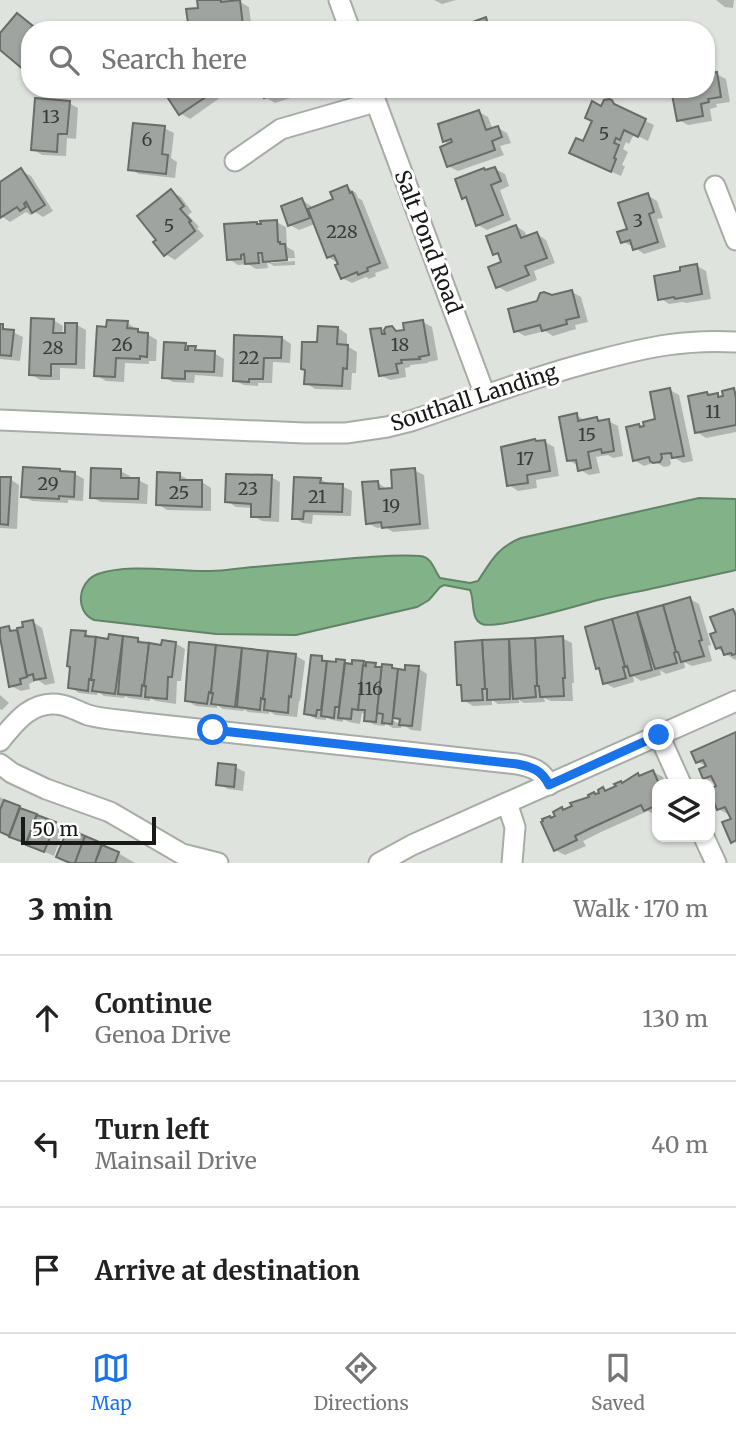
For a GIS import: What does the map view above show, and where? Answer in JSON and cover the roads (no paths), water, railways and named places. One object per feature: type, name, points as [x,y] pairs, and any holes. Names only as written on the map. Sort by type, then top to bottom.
[{"type":"street","points":[[340,0],[347,21]]},
{"type":"street","points":[[235,161],[281,129],[365,98]]},
{"type":"street","name":"Salt Pond Road","points":[[374,98],[485,395]]},
{"type":"street","points":[[715,186],[736,240]]},
{"type":"street","name":"Southall Landing","points":[[0,420],[346,433],[411,421],[550,372],[666,344],[707,340],[736,342]]},
{"type":"street","points":[[384,862],[412,845],[736,701]]},
{"type":"street","points":[[0,741],[23,714],[42,705],[52,704],[95,716],[143,723],[517,764],[535,768],[549,785]]},
{"type":"street","points":[[659,735],[679,779]]},
{"type":"street","points":[[0,764],[37,785],[110,812],[182,854],[218,863]]},
{"type":"street","points":[[507,803],[515,827],[512,863]]},
{"type":"street","points":[[706,842],[716,863]]}]
